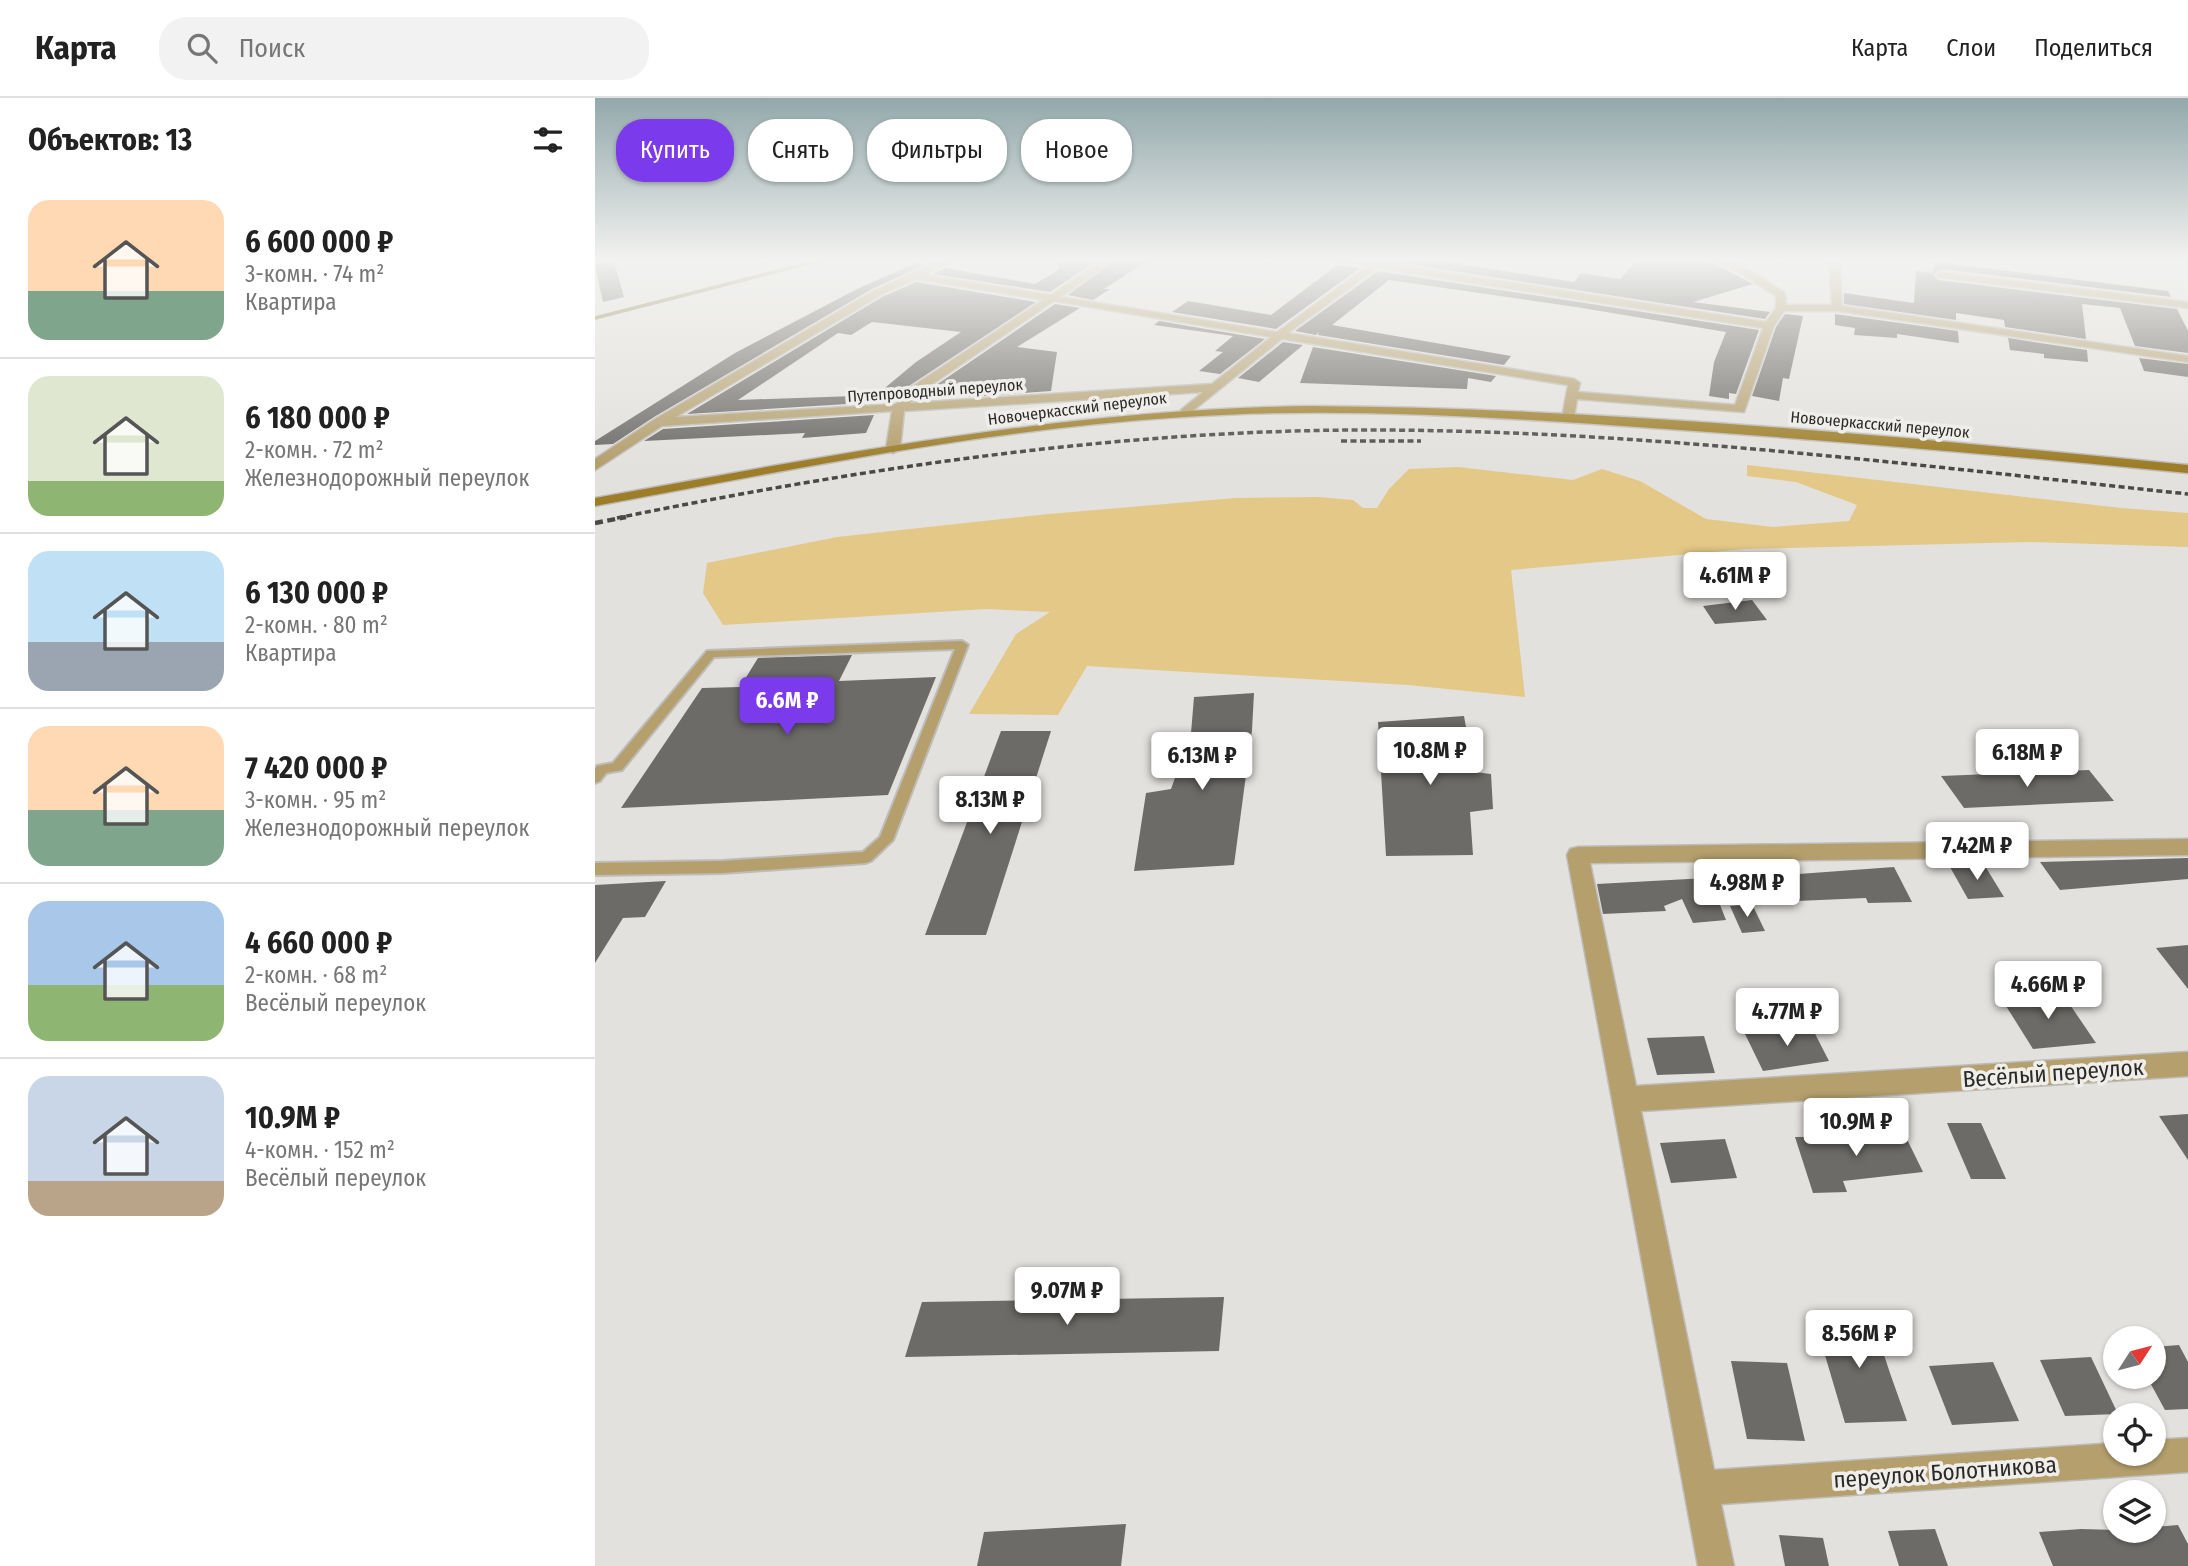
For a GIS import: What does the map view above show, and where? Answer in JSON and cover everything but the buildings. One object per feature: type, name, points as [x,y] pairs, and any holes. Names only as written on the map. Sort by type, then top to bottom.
[{"type":"main road","name":"Новочеркасский переулок","points":[[595,502],[893,449],[1061,426],[1185,413],[1454,411],[2042,454],[2188,469]]},
{"type":"street","points":[[595,466],[608,454],[659,422],[819,328]]},
{"type":"street","points":[[893,449],[898,409],[914,391],[1007,328]]},
{"type":"street","points":[[1249,328],[1574,383],[1568,418]]},
{"type":"street","points":[[1185,413],[1291,328]]},
{"type":"street","points":[[1572,395],[1740,409],[1768,328]]},
{"type":"street","points":[[1971,328],[2188,359]]},
{"type":"street","name":"Путепроводный переулок","points":[[659,422],[1213,388]]},
{"type":"street","points":[[1716,1566],[1578,855],[2188,847]]},
{"type":"street","name":"Весёлый переулок","points":[[1625,1099],[2188,1064]]},
{"type":"street","name":"переулок Болотникова","points":[[1701,1488],[2188,1455]]},
{"type":"lane","points":[[595,778],[602,769],[617,767],[711,654],[962,645],[886,840],[866,857],[722,867],[595,869]]},
{"type":"shaded area","points":[[1747,465],[2121,508],[2188,513],[2188,547],[2029,542],[1746,549],[1511,570],[1525,697],[1408,685],[1087,666],[1058,715],[969,714],[1016,634],[1050,612],[986,609],[723,625],[703,593],[707,563],[837,537],[1049,514],[1235,498],[1318,497],[1353,500],[1363,508],[1377,508],[1389,489],[1409,469],[1458,467],[1573,480],[1602,469],[1640,481],[1706,519],[1773,527],[1849,521],[1857,505],[1796,482],[1747,476]]},
{"type":"railway","points":[[617,518],[800,484],[985,456],[1171,437],[1357,430],[1461,431],[1669,442],[2188,494]]},
{"type":"railway","points":[[1341,441],[1421,441]]},
{"type":"railway","points":[[595,523],[626,517]]}]
